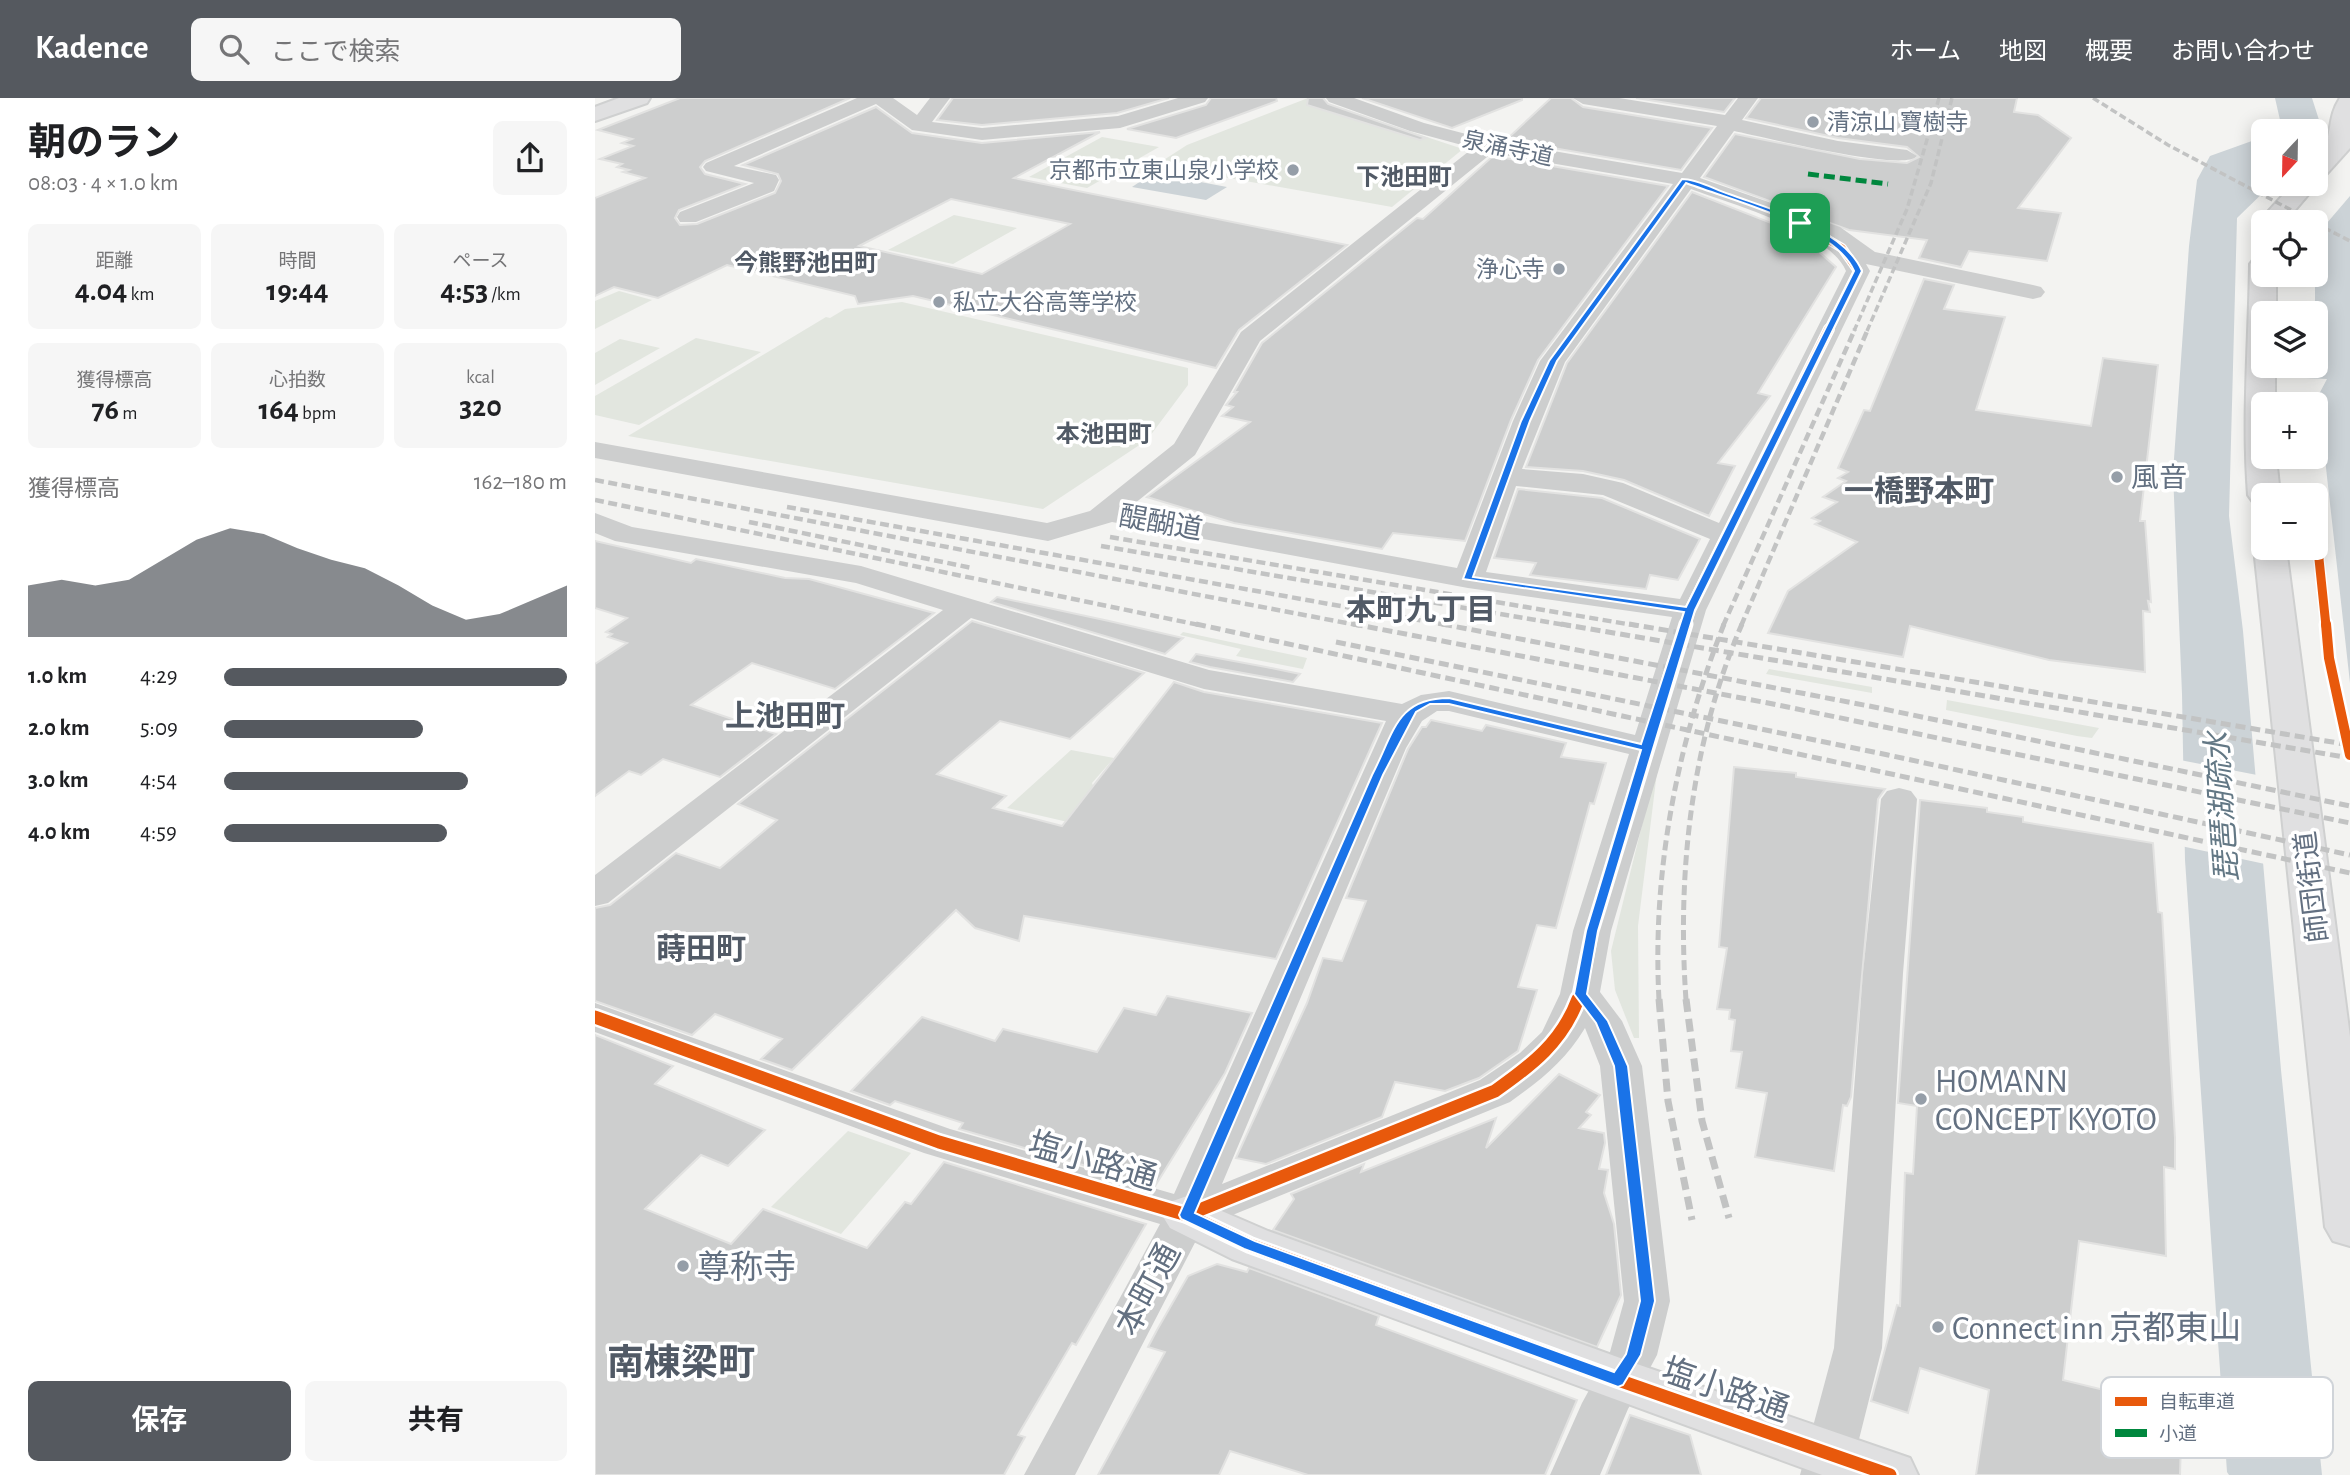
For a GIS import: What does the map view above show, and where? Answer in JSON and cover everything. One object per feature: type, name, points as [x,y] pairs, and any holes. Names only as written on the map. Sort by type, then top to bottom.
[{"type":"street","points":[[595,114],[639,98]]},
{"type":"street","points":[[688,217],[766,186],[768,180],[713,167],[874,98]]},
{"type":"street","points":[[880,98],[919,126],[982,134],[1115,123],[1198,98]]},
{"type":"street","points":[[919,126],[940,98]]},
{"type":"street","name":"泉涌寺道","points":[[1336,98],[1417,127],[1488,146],[1685,180],[1800,223]]},
{"type":"street","points":[[1583,98],[1730,123],[1838,147],[1907,156]]},
{"type":"street","points":[[1468,579],[1505,477],[1553,361],[1748,98]]},
{"type":"street","points":[[2328,158],[2345,139],[2343,110],[2350,99]]},
{"type":"street","points":[[1106,512],[1185,450],[1250,337],[1488,146]]},
{"type":"street","points":[[2283,210],[2295,196]]},
{"type":"street","points":[[1800,223],[1822,228],[1845,239],[1867,257],[2033,292]]},
{"type":"street","points":[[1187,1215],[1285,1178],[1495,1091],[1523,1073],[1551,1047],[1571,1018],[1580,994],[1592,931],[1645,748],[1690,610],[1858,271],[1854,262],[1836,244],[1800,223]]},
{"type":"street","points":[[2261,378],[2259,440],[2264,483]]},
{"type":"street","name":"醍醐道","points":[[595,450],[1048,532],[1100,517],[1106,512],[1468,579],[1690,610]]},
{"type":"street","points":[[1505,477],[1570,481],[1626,493],[1688,522],[1727,535]]},
{"type":"street","points":[[595,522],[625,535],[861,575],[1204,679],[1407,715],[1418,705],[1449,701],[1645,748]]},
{"type":"street","name":"師団街道","points":[[2271,560],[2350,1227]]},
{"type":"street","points":[[595,894],[968,606]]},
{"type":"street","name":"本町通","points":[[1049,1475],[1187,1215],[1377,775],[1407,715]]},
{"type":"street","points":[[1829,1464],[1858,1348],[1882,987],[1899,799]]},
{"type":"street","points":[[1575,1475],[1618,1380],[1633,1355],[1647,1301],[1621,1066],[1602,1021],[1580,994]]},
{"type":"street","name":"塩小路通","points":[[595,1017],[939,1142],[1187,1215],[1250,1245],[1618,1380],[1829,1464],[1890,1475]]},
{"type":"shaded area","name":"京都市立東山泉小学校","points":[[1308,98],[1463,149],[1392,207],[1156,165],[1187,145]]},
{"type":"shaded area","points":[[1102,137],[1159,147],[1087,188],[1029,177]]},
{"type":"shaded area","points":[[954,215],[1017,228],[953,264],[888,250]]},
{"type":"shaded area","points":[[619,291],[652,300],[595,329],[595,301]]},
{"type":"shaded area","points":[[902,302],[1188,368],[1188,385],[1147,440],[1043,509],[628,436],[826,317],[830,318],[845,309]]},
{"type":"shaded area","points":[[696,338],[761,352],[639,425],[595,415],[595,396]]},
{"type":"shaded area","points":[[620,339],[660,348],[595,385],[595,353]]},
{"type":"shaded area","points":[[1183,632],[1307,658],[1303,669],[1236,656],[1241,649],[1180,635]]},
{"type":"shaded area","points":[[1769,669],[1872,687],[1872,693],[1766,674]]},
{"type":"shaded area","points":[[1947,700],[2099,728],[2092,738],[2077,736],[1946,710]]},
{"type":"shaded area","points":[[1071,750],[1114,758],[1092,783],[1111,832],[1007,808]]},
{"type":"shaded area","points":[[1659,756],[1638,926],[1639,1038],[1634,1038],[1615,990],[1611,951]]},
{"type":"shaded area","points":[[848,1131],[911,1153],[841,1234],[771,1207]]},
{"type":"water","points":[[2275,98],[2312,98],[2319,119],[2280,119]]},
{"type":"water","name":"琵琶湖疏水","points":[[2251,141],[2251,196],[2260,196],[2237,218],[2229,516],[2243,631],[2281,1070],[2312,1377],[2220,1377],[2185,860],[2182,694],[2173,473],[2189,246],[2197,180],[2210,156]]},
{"type":"water","points":[[1153,173],[1227,187],[1206,200],[1132,187]]},
{"type":"water","points":[[2350,196],[2350,683],[2326,469],[2328,392],[2320,392],[2327,379],[2305,378],[2328,378],[2328,301],[2315,301],[2315,287],[2328,287],[2328,222]]},
{"type":"water","points":[[2226,1458],[2320,1458],[2322,1475],[2229,1475]]},
{"type":"pier","points":[[2180,760],[2257,775],[2265,864],[2181,846]]},
{"type":"building","points":[[680,98],[850,98],[705,161],[700,167],[705,174],[745,184],[679,210],[675,218],[680,225],[697,224],[775,193],[781,181],[778,174],[743,165],[876,107],[912,133],[982,143],[1100,132],[1014,178],[1347,245],[1239,330],[1216,368],[913,296],[858,304],[855,296],[727,265],[658,298],[614,287],[595,296],[595,198],[645,178],[623,172],[629,170],[617,167],[622,164],[600,159],[633,146],[622,143],[632,139],[598,130]],"holes":[[[951,199],[1070,224],[982,274],[859,246]]]},
{"type":"building","points":[[953,98],[1169,98],[1117,113],[982,125],[937,120]]},
{"type":"building","points":[[1211,98],[1276,98],[1277,101],[1176,138],[1127,129],[1206,105]]},
{"type":"building","points":[[1308,98],[1323,98],[1328,104],[1426,138],[1420,140],[1307,105]]},
{"type":"building","points":[[1362,98],[1522,98],[1522,100],[1452,128]]},
{"type":"building","points":[[1551,98],[1571,98],[1583,107],[1712,128],[1681,170],[1506,140]]},
{"type":"building","points":[[1636,98],[1735,98],[1724,112]]},
{"type":"building","points":[[1761,98],[2017,98],[2014,112],[2038,115],[2071,138],[2018,208],[2061,213],[2047,261],[1969,251],[1961,267],[1919,258],[1927,240],[1849,230],[1704,177],[1735,134],[1860,159],[1907,163],[1919,157],[1907,147],[1838,138],[1746,118]]},
{"type":"building","points":[[1493,156],[1668,186],[1538,360],[1511,420],[1465,541],[1393,533],[1382,549],[1234,523],[1147,497],[1250,422],[1222,416],[1233,407],[1226,405],[1237,392],[1234,392],[1262,343],[1417,218],[1423,219]]},
{"type":"building","points":[[1692,192],[1799,234],[1836,267],[1758,393],[1770,396],[1718,463],[1735,466],[1709,516],[1624,480],[1583,471],[1526,467],[1567,363]]},
{"type":"building","points":[[1924,279],[1954,285],[1944,309],[2005,317],[1976,410],[2091,426],[2103,358],[2158,365],[2140,521],[2145,521],[2151,602],[2148,601],[2150,612],[2143,611],[2145,672],[2049,660],[1910,626],[1903,657],[1768,633],[1788,591],[1857,542],[1815,524],[1820,521],[1812,518],[1837,502],[1823,497],[1846,481],[1838,478],[1848,472],[1838,468],[1864,410],[1870,411]]},
{"type":"building","points":[[1518,489],[1602,498],[1700,539],[1678,580],[1650,575],[1646,589],[1530,575],[1536,563],[1494,558]]},
{"type":"building","points":[[595,541],[691,563],[696,559],[785,578],[809,579],[934,613],[835,689],[752,663],[691,705],[776,734],[720,777],[663,759],[641,775],[629,771],[595,796],[595,664],[627,643],[608,637],[612,634],[606,632],[627,618],[595,608]]},
{"type":"building","points":[[997,597],[1183,638],[1165,654],[991,602]]},
{"type":"building","points":[[972,621],[1144,673],[1070,739],[1000,721],[937,774],[1006,796],[993,808],[1062,826],[1174,682],[1204,692],[1382,723],[1276,959],[1024,916],[1019,941],[975,928],[956,910],[792,1070],[761,1059],[782,1039],[715,1014],[692,1035],[595,1001],[595,908],[610,905],[676,853],[720,868],[777,820],[738,804]]},
{"type":"building","points":[[1196,654],[1300,674],[1293,682],[1210,667],[1190,662]]},
{"type":"building","points":[[1431,720],[1482,731],[1486,725],[1566,743],[1561,757],[1606,763],[1594,804],[1590,803],[1556,928],[1537,925],[1518,987],[1537,990],[1518,1051],[1479,1078],[1445,1091],[1395,1082],[1382,1117],[1266,1164],[1236,1158],[1307,1003],[1323,958],[1342,961],[1366,901],[1346,898],[1408,749],[1422,727],[1426,727]]},
{"type":"building","points":[[1734,767],[1796,773],[1796,777],[1885,789],[1878,799],[1851,1097],[1847,1106],[1843,1105],[1834,1171],[1755,1157],[1767,1093],[1736,1088],[1742,1052],[1731,1051],[1735,1020],[1729,1019],[1730,1010],[1717,1009],[1727,948],[1719,947]]},
{"type":"building","points":[[1920,800],[1987,808],[1987,812],[2023,817],[2023,822],[2153,843],[2158,912],[2162,913],[2175,1138],[2175,1169],[2164,1167],[2166,1256],[2079,1241],[2063,1380],[2101,1389],[2101,1458],[2181,1458],[2180,1475],[1976,1475],[1989,1390],[1920,1368],[1908,1413],[1871,1401],[1897,1305],[1900,1306],[1905,1173],[1913,1174],[1917,1106],[1898,1103]]},
{"type":"building","points":[[1167,996],[1252,1013],[1225,1073],[1155,1186],[959,1129],[963,1123],[895,1101],[890,1105],[851,1091],[922,1017],[995,1041],[1003,1029],[1097,1052],[1124,1008],[1156,1015]]},
{"type":"building","points":[[595,1035],[673,1066],[655,1084],[765,1130],[728,1166],[701,1155],[645,1209],[731,1244],[763,1209],[867,1248],[905,1202],[911,1204],[944,1162],[1146,1224],[1076,1345],[1072,1343],[1018,1435],[1025,1437],[1004,1475],[595,1475]]},
{"type":"building","points":[[1559,1074],[1600,1095],[1586,1112],[1591,1115],[1579,1128],[1604,1133],[1605,1143],[1599,1169],[1608,1170],[1604,1193],[1614,1224],[1621,1295],[1597,1347],[1273,1230],[1294,1199],[1291,1194],[1364,1164],[1361,1172],[1496,1118],[1486,1148]]},
{"type":"building","points":[[1217,1264],[1247,1272],[1249,1268],[1379,1316],[1376,1325],[1577,1400],[1545,1475],[1308,1475],[1230,1451],[1219,1475],[1098,1475],[1165,1352],[1148,1347],[1157,1330],[1188,1276]]},
{"type":"building","points":[[1630,1415],[1690,1435],[1701,1475],[1606,1475]]},
{"type":"railway","points":[[1854,331],[1907,209],[1939,98]]},
{"type":"railway","points":[[1867,331],[1931,183],[1952,98]]},
{"type":"railway","points":[[2093,98],[2168,145],[2291,210]]},
{"type":"railway","points":[[2328,230],[2350,241]]},
{"type":"railway","points":[[1723,626],[1855,329]]},
{"type":"railway","points":[[1741,626],[1868,329]]},
{"type":"railway","points":[[595,480],[1362,626]]},
{"type":"railway","points":[[595,500],[1204,626]]},
{"type":"railway","points":[[787,507],[1452,626]]},
{"type":"railway","points":[[749,522],[972,568]]},
{"type":"railway","points":[[1110,537],[1639,626]]},
{"type":"railway","points":[[1101,546],[1571,626]]},
{"type":"railway","points":[[1196,624],[1689,730]]},
{"type":"railway","points":[[1353,624],[1701,690]]},
{"type":"railway","points":[[1442,624],[1705,675]]},
{"type":"railway","points":[[1561,624],[1714,650]]},
{"type":"railway","points":[[1629,624],[1718,639]]},
{"type":"railway","points":[[1718,639],[1724,624]]},
{"type":"railway","points":[[1735,642],[1742,624]]},
{"type":"railway","points":[[1714,650],[1718,639]]},
{"type":"railway","points":[[1718,639],[1735,642]]},
{"type":"railway","points":[[1336,642],[1693,715]]},
{"type":"railway","points":[[1731,653],[1735,642]]},
{"type":"railway","points":[[1735,642],[2350,745]]},
{"type":"railway","points":[[1705,675],[1714,650]]},
{"type":"railway","points":[[1714,650],[1731,653]]},
{"type":"railway","points":[[1722,678],[1731,653]]},
{"type":"railway","points":[[1731,653],[2350,758]]},
{"type":"railway","points":[[1701,690],[1705,675]]},
{"type":"railway","points":[[1705,675],[1722,678]]},
{"type":"railway","points":[[1717,693],[1722,678]]},
{"type":"railway","points":[[1722,678],[2350,806]]},
{"type":"railway","points":[[1693,715],[1701,690]]},
{"type":"railway","points":[[1701,690],[1717,693]]},
{"type":"railway","points":[[1709,718],[1717,693]]},
{"type":"railway","points":[[1717,693],[2350,823]]},
{"type":"railway","points":[[1689,730],[1693,715]]},
{"type":"railway","points":[[1693,715],[1709,718]]},
{"type":"railway","points":[[1705,734],[1709,718]]},
{"type":"railway","points":[[1709,718],[2350,855]]},
{"type":"railway","points":[[1659,1000],[1658,952],[1664,856],[1671,809],[1689,730]]},
{"type":"railway","points":[[1689,730],[1705,734]]},
{"type":"railway","points":[[1686,1000],[1686,856],[1699,761],[1705,734]]},
{"type":"railway","points":[[1705,734],[2350,873]]},
{"type":"railway","points":[[1659,999],[1668,1101],[1692,1220]]},
{"type":"railway","points":[[1686,999],[1702,1121],[1729,1218]]},
{"type":"marked path","points":[[1808,174],[1888,184]]},
{"type":"cycle path","points":[[1187,1215],[1285,1178],[1495,1091],[1535,1063],[1556,1042],[1571,1018],[1580,994],[1592,931],[1690,610],[1858,271],[1842,248],[1799,223]]},
{"type":"cycle path","points":[[2319,560],[2329,658],[2350,755]]},
{"type":"cycle path","points":[[595,1017],[939,1142],[1187,1215],[1250,1245],[1618,1380],[1890,1475]]},
{"type":"place","name":"清涼山 寶樹寺","points":[[1813,122]]},
{"type":"place","name":"京都市立東山泉小学校","points":[[1293,170]]},
{"type":"place","name":"浄心寺","points":[[1559,269]]},
{"type":"place","name":"私立大谷高等学校","points":[[939,302]]},
{"type":"place","name":"風音","points":[[2117,477]]},
{"type":"place","name":"HOMANN CONCEPT KYOTO","points":[[1921,1099]]},
{"type":"place","name":"尊称寺","points":[[683,1266]]},
{"type":"place","name":"Connect inn 京都東山","points":[[1938,1327]]},
{"type":"district","name":"下池田町","points":[[1404,177]]},
{"type":"district","name":"今熊野池田町","points":[[806,263]]},
{"type":"district","name":"本池田町","points":[[1104,434]]},
{"type":"district","name":"一橋野本町","points":[[1919,491]]},
{"type":"district","name":"本町九丁目","points":[[1421,610]]},
{"type":"district","name":"上池田町","points":[[785,716]]},
{"type":"district","name":"蒔田町","points":[[701,949]]},
{"type":"district","name":"南棟梁町","points":[[681,1362]]},
{"type":"route","points":[[1800,223],[1685,180],[1553,361],[1526,421],[1468,579],[1690,610],[1667,679],[1645,748],[1592,931],[1580,994],[1610,1035],[1621,1066],[1647,1301],[1633,1355],[1618,1380],[1250,1245],[1187,1215],[1377,775],[1411,710],[1428,701],[1449,701],[1645,748],[1690,610],[1858,271],[1854,262],[1836,244],[1800,223]]}]
